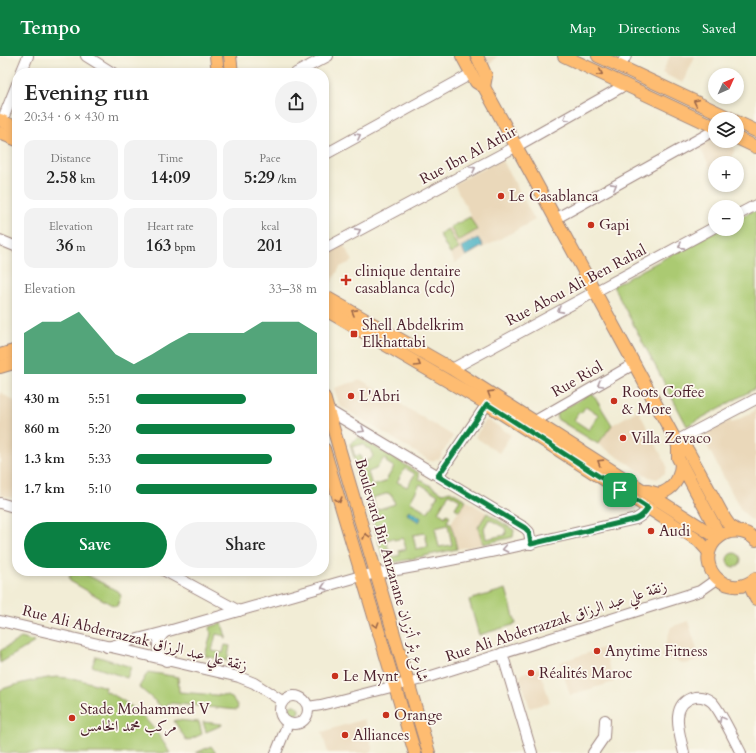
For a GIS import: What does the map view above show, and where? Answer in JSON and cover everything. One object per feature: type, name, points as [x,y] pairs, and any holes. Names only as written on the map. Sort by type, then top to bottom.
[{"type":"main road","points":[[216,56],[217,68]]},
{"type":"main road","points":[[230,56],[231,68]]},
{"type":"main road","points":[[462,56],[476,82],[484,87],[517,146],[677,443],[678,458],[719,537]]},
{"type":"main road","points":[[477,56],[486,76],[484,87]]},
{"type":"main road","points":[[564,56],[708,126]]},
{"type":"main road","points":[[598,56],[623,61],[719,112]]},
{"type":"main road","points":[[1,125],[12,127]]},
{"type":"main road","points":[[1,125],[12,135]]},
{"type":"main road","points":[[744,125],[756,130]]},
{"type":"main road","points":[[744,141],[756,147]]},
{"type":"main road","points":[[329,299],[452,369],[719,537]]},
{"type":"main road","points":[[329,312],[487,404],[699,541],[710,552]]},
{"type":"main road","points":[[329,319],[340,317]]},
{"type":"main road","points":[[0,355],[12,351]]},
{"type":"main road","points":[[0,367],[12,363]]},
{"type":"main road","name":"Boulevard Bir Anzarane شارع بئر أنزران","points":[[329,420],[429,753]]},
{"type":"main road","points":[[677,443],[688,451],[730,526],[738,531],[750,535],[756,540]]},
{"type":"main road","points":[[644,490],[656,494],[663,493],[668,490],[676,483],[679,477],[681,464]]},
{"type":"main road","name":"Boulevard Bir Anzarane شارع بئر أنزران","points":[[329,466],[415,753]]},
{"type":"main road","points":[[738,531],[728,532],[719,537],[713,544],[710,552],[709,565],[711,571],[717,579],[726,584],[738,587],[752,581],[756,599]]},
{"type":"street","points":[[23,68],[28,56]]},
{"type":"street","points":[[86,56],[105,68]]},
{"type":"street","points":[[305,68],[328,56]]},
{"type":"street","points":[[329,152],[471,74]]},
{"type":"street","name":"Rue Ibn Al Athir","points":[[329,246],[517,146],[624,85]]},
{"type":"street","points":[[1,125],[12,97]]},
{"type":"street","points":[[555,218],[708,133]]},
{"type":"street","points":[[744,211],[756,205]]},
{"type":"street","name":"Rue Abou Ali Ben Rahal","points":[[452,369],[708,231]]},
{"type":"street","points":[[0,240],[12,245]]},
{"type":"street","name":"Rue Riol","points":[[535,421],[634,364]]},
{"type":"street","points":[[677,443],[756,399]]},
{"type":"street","points":[[438,476],[487,404]]},
{"type":"street","points":[[329,412],[525,528],[529,532],[531,544]]},
{"type":"street","points":[[0,503],[12,507]]},
{"type":"street","points":[[107,646],[166,632],[361,576],[531,544],[636,519],[648,508]]},
{"type":"street","points":[[174,576],[239,611]]},
{"type":"street","name":"Rue Ali Abderrazzak زنقة علي عبد الرزاق","points":[[308,707],[408,683],[700,591],[717,579]]},
{"type":"street","name":"Rue Ali Abderrazzak زنقة علي عبد الرزاق","points":[[0,621],[244,679],[254,683],[282,701]]},
{"type":"street","points":[[166,632],[160,638],[158,646],[160,653],[166,660]]},
{"type":"street","points":[[502,653],[532,753]]},
{"type":"street","points":[[296,696],[304,700],[308,707],[307,714],[303,721],[295,724],[288,723],[280,714],[282,701],[287,697],[296,696]]},
{"type":"street","points":[[684,753],[677,722],[679,712],[682,705],[688,700],[701,697],[710,701],[717,708],[741,753]]},
{"type":"street","points":[[594,753],[604,737],[605,720]]},
{"type":"street","points":[[276,753],[288,723]]},
{"type":"shaded area","points":[[482,56],[498,56],[487,67]]},
{"type":"shaded area","points":[[670,56],[695,56],[683,83],[662,73]]},
{"type":"shaded area","points":[[708,141],[708,148],[735,148],[732,156],[708,156],[708,163],[699,146]]},
{"type":"shaded area","points":[[502,159],[535,220],[455,263],[439,234],[471,216],[454,184]]},
{"type":"shaded area","points":[[343,244],[353,261],[340,267],[331,283],[329,282],[329,252]]},
{"type":"shaded area","points":[[361,380],[453,436],[439,459],[430,461],[340,406],[334,388]]},
{"type":"shaded area","points":[[0,392],[12,400],[12,498],[0,495]]},
{"type":"shaded area","points":[[756,408],[756,521],[750,519],[741,510],[705,442],[708,432],[730,420],[732,423],[754,411],[753,410]]},
{"type":"shaded area","points":[[638,410],[667,467],[665,473],[657,479],[649,477],[598,444],[612,425]]},
{"type":"shaded area","points":[[489,420],[511,435],[499,453],[475,437],[485,421]]},
{"type":"shaded area","points":[[466,500],[487,513],[478,527],[483,544],[457,549],[451,523]]},
{"type":"shaded area","points":[[688,621],[700,659],[686,664],[662,656],[671,627]]},
{"type":"shaded area","points":[[603,648],[614,682],[570,695],[560,662]]},
{"type":"shaded area","points":[[539,668],[550,702],[530,708],[520,677],[523,673]]},
{"type":"shaded area","points":[[364,719],[373,751],[367,753],[328,753],[322,732]]},
{"type":"green space","points":[[756,209],[756,388],[687,426],[613,286],[708,235],[744,236],[744,215]]},
{"type":"green space","points":[[470,217],[477,230],[458,241],[450,227]]},
{"type":"green space","points":[[448,229],[459,249],[450,254],[439,234]]},
{"type":"green space","points":[[592,393],[612,425],[598,444],[557,419],[556,413]],"holes":[[[586,406],[599,415],[589,430],[574,420],[579,412],[581,413]]]},
{"type":"green space","points":[[358,437],[419,473],[419,479],[443,493],[450,491],[466,500],[459,511],[455,508],[460,500],[449,494],[438,512],[445,517],[447,514],[450,516],[447,522],[451,523],[457,549],[392,563],[383,557],[350,444]],"holes":[[[363,444],[366,448],[370,449],[373,456],[370,460],[362,462],[360,455],[355,456],[352,447]],[[384,458],[387,461],[386,462],[394,467],[385,482],[372,486],[368,472],[376,469]],[[405,468],[415,474],[407,487],[397,482]],[[420,484],[438,495],[428,512],[410,502]],[[389,493],[395,504],[376,510],[372,498]],[[448,525],[452,545],[439,547],[435,528]],[[425,533],[428,547],[416,549],[413,535]],[[403,538],[406,549],[399,551],[400,555],[393,557],[391,551],[389,551],[386,540]]]},
{"type":"green space","points":[[487,513],[514,530],[513,537],[483,544],[478,527]],"holes":[[[489,519],[505,528],[505,535],[486,539],[484,528]]]},
{"type":"green space","points":[[734,553],[739,555],[741,560],[739,565],[734,567],[729,565],[727,560],[729,555]]},
{"type":"green space","points":[[70,576],[89,576],[119,592],[121,596],[117,606],[114,606],[70,581]]},
{"type":"green space","points":[[506,589],[516,624],[479,635],[469,600]]},
{"type":"green space","points":[[222,623],[226,639],[225,636],[216,634],[212,651],[223,653],[225,645],[230,646],[227,661],[205,656],[211,634],[210,627]]},
{"type":"green space","points":[[21,638],[35,642],[0,663],[0,651]]},
{"type":"green space","points":[[96,656],[131,667],[127,678],[92,666]]},
{"type":"green space","points":[[148,672],[178,677],[179,692],[227,696],[232,698],[238,706],[237,710],[169,703],[163,708],[139,687]]},
{"type":"green space","name":"Stade Mohammed V مركب محمد الخامس","points":[[57,677],[77,679],[106,687],[105,691],[116,696],[143,716],[157,733],[170,753],[0,753],[0,690],[14,685]]},
{"type":"green space","points":[[292,705],[296,705],[298,706],[298,714],[292,715],[289,712],[289,708]]},
{"type":"green space","points":[[174,721],[199,722],[202,734],[187,741]]},
{"type":"green space","points":[[203,722],[222,724],[222,725],[206,732]]},
{"type":"green space","points":[[211,746],[216,753],[196,753]]},
{"type":"water","points":[[478,238],[483,246],[466,256],[461,247]]},
{"type":"water","points":[[409,510],[421,518],[419,522],[407,514]]},
{"type":"place","name":"Le Casablanca","points":[[501,196]]},
{"type":"place","name":"Gapi","points":[[591,225]]},
{"type":"place","name":"clinique dentaire casablanca (cdc)","points":[[346,280]]},
{"type":"place","name":"Shell Abdelkrim Elkhattabi","points":[[354,334]]},
{"type":"place","name":"L'Abri","points":[[351,396]]},
{"type":"place","name":"Roots Coffee & More","points":[[614,401]]},
{"type":"place","name":"Villa Zevaco","points":[[623,438]]},
{"type":"place","name":"Audi","points":[[651,531]]},
{"type":"place","name":"Anytime Fitness","points":[[597,651]]},
{"type":"place","name":"Réalités Maroc","points":[[531,673]]},
{"type":"place","name":"Le Mynt","points":[[335,676]]},
{"type":"place","name":"Orange","points":[[386,715]]},
{"type":"place","name":"Stade Mohammed V مركب محمد الخامس","points":[[72,718]]},
{"type":"place","name":"Alliances","points":[[345,735]]},
{"type":"route","points":[[487,404],[620,490],[648,508],[645,513],[636,519],[531,544],[529,532],[525,528],[438,476],[487,404]]}]
